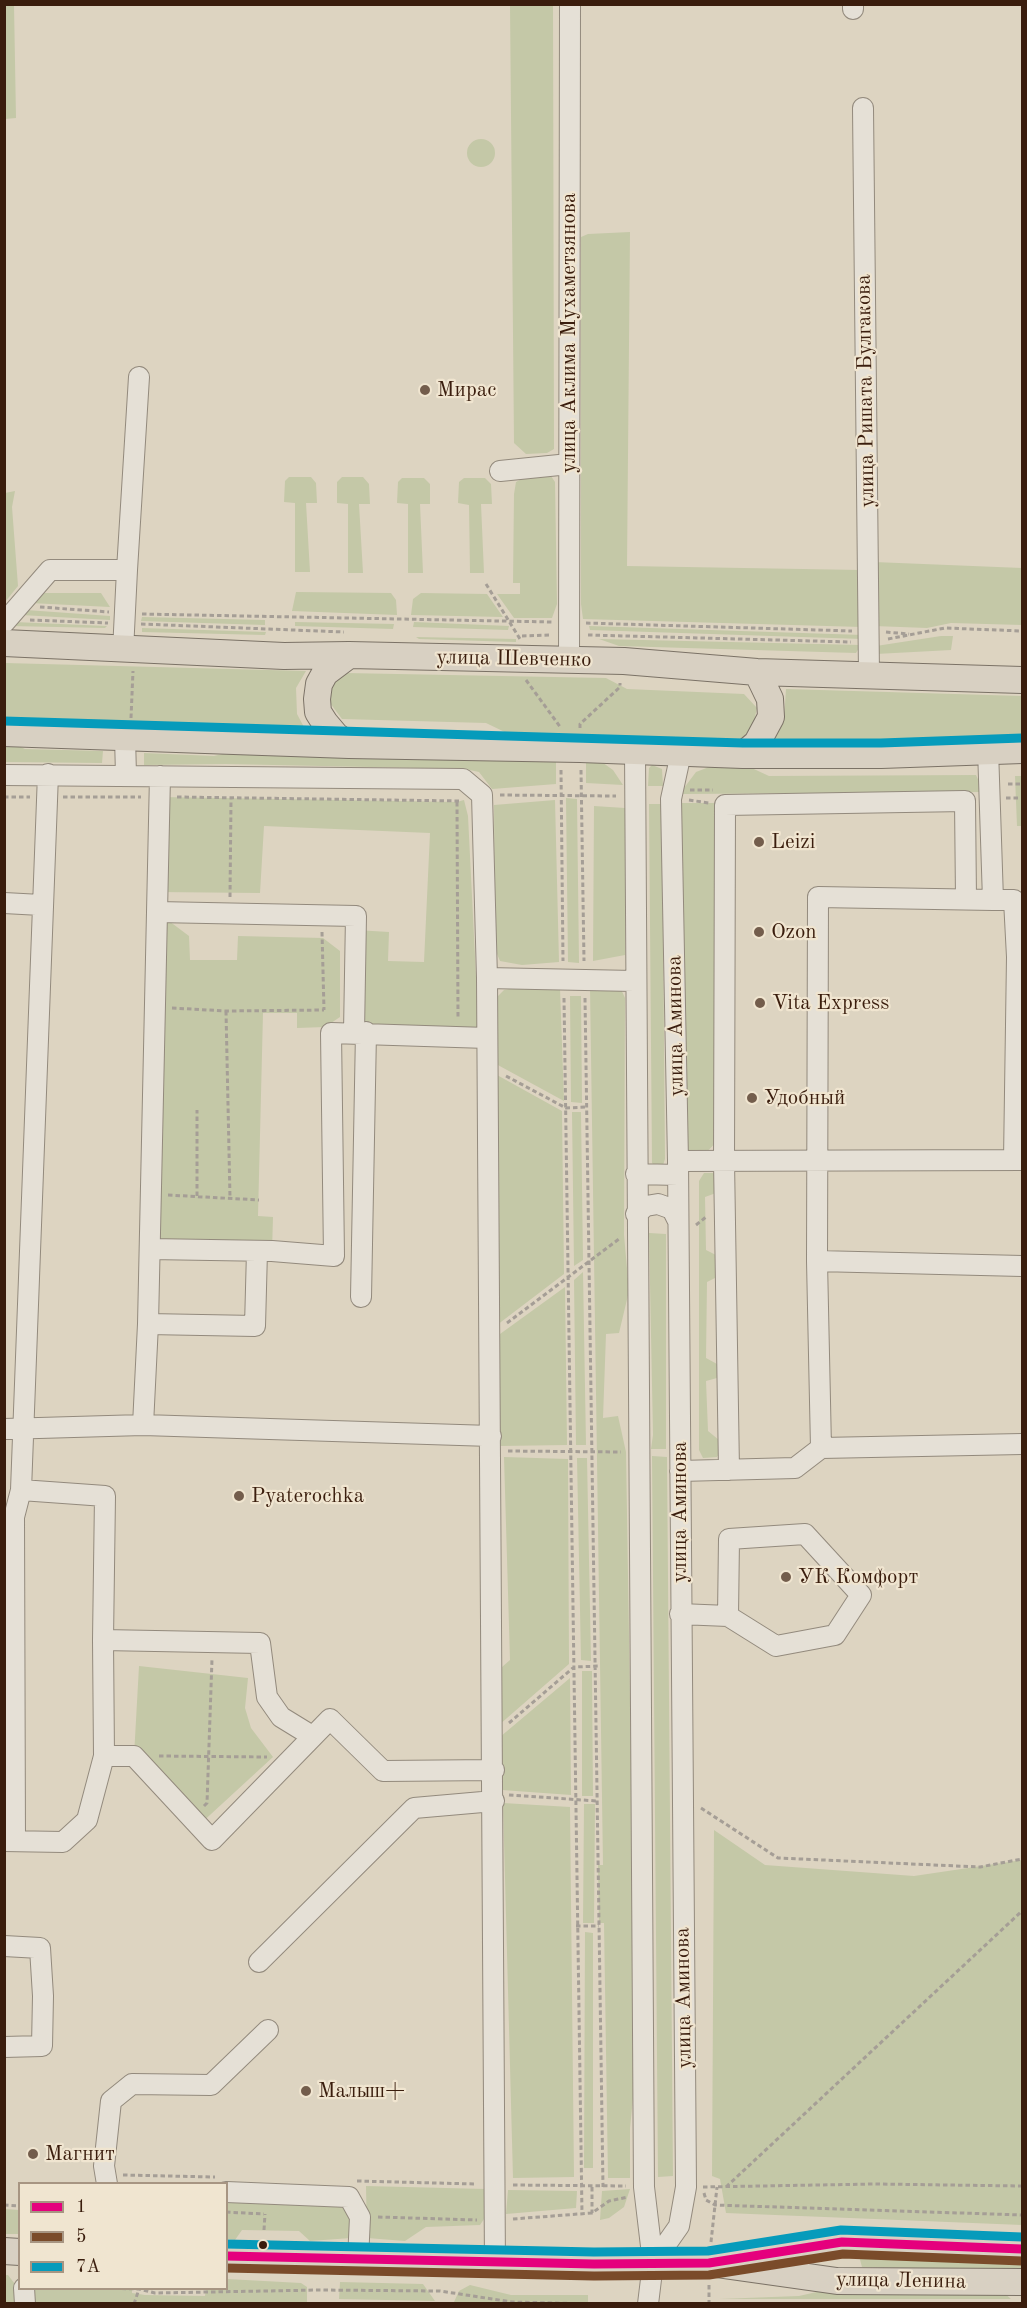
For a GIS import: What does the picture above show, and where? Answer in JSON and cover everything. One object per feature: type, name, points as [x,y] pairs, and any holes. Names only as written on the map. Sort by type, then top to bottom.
[{"type":"main road","name":"улица Шевченко","points":[[9,623],[129,651],[284,656],[352,644],[569,661],[624,661],[757,672],[1023,680]]},
{"type":"main road","points":[[349,745],[336,736],[325,723],[318,712],[316,699],[319,684],[325,673],[352,644]]},
{"type":"main road","points":[[743,755],[757,743],[771,717],[770,699],[757,672]]},
{"type":"main road","points":[[4,733],[743,755],[881,755],[988,749],[1023,750]]},
{"type":"main road","name":"улица Ленина","points":[[709,2263],[842,2242],[1023,2249]]},
{"type":"main road","name":"улица Ленина","points":[[228,2256],[495,2263],[709,2263],[837,2281],[1023,2282]]},
{"type":"street","name":"улица Аклима Мухаметзянова","points":[[569,661],[570,4]]},
{"type":"street","name":"улица Ришата Булгакова","points":[[863,108],[869,674]]},
{"type":"street","points":[[129,651],[124,618],[139,377]]},
{"type":"street","points":[[500,471],[569,464]]},
{"type":"street","points":[[9,623],[50,570],[127,570]]},
{"type":"street","points":[[126,775],[127,737]]},
{"type":"street","points":[[988,749],[993,900]]},
{"type":"street","name":"улица Аминова","points":[[635,751],[634,981],[644,2187],[653,2263],[648,2304]]},
{"type":"street","name":"улица Аминова","points":[[653,2263],[679,2226],[686,2187],[678,1168],[671,799],[681,753]]},
{"type":"street","points":[[21,1490],[105,1496],[104,1756],[87,1820],[63,1842],[10,1841],[9,1517],[21,1490],[14,1429],[48,774]]},
{"type":"street","points":[[4,775],[463,779],[482,795],[487,978],[494,1770],[495,2263]]},
{"type":"street","points":[[142,1425],[148,1324],[160,776]]},
{"type":"street","points":[[729,1470],[724,1161],[724,797],[965,801],[966,899]]},
{"type":"street","points":[[636,1174],[724,1161],[818,1160],[1018,1160],[1018,900],[818,897],[818,1160],[817,1261],[821,1448]]},
{"type":"street","points":[[4,903],[41,905]]},
{"type":"street","points":[[157,912],[356,916],[360,1032],[361,1297]]},
{"type":"street","points":[[487,978],[634,981]]},
{"type":"street","points":[[150,1249],[256,1251],[334,1256],[331,1033],[360,1032],[487,1038]]},
{"type":"street","points":[[636,1214],[646,1206],[658,1204],[672,1209],[678,1221]]},
{"type":"street","points":[[148,1324],[255,1326],[256,1251]]},
{"type":"street","points":[[817,1261],[1023,1266]]},
{"type":"street","points":[[14,1429],[142,1425],[491,1443]]},
{"type":"street","points":[[680,1471],[795,1468],[821,1448],[1023,1444]]},
{"type":"street","points":[[680,1614],[728,1616],[776,1646],[835,1635],[861,1595],[804,1534],[729,1539],[728,1616]]},
{"type":"street","points":[[103,1640],[260,1643],[267,1696],[281,1717],[312,1736]]},
{"type":"street","points":[[104,1756],[134,1756],[212,1840],[330,1719],[383,1771],[494,1770]]},
{"type":"street","points":[[260,1962],[414,1808],[494,1797]]},
{"type":"street","points":[[4,1946],[40,1948],[43,2006],[42,2046],[4,2047]]},
{"type":"street","points":[[107,2182],[104,2166],[111,2101],[132,2084],[211,2085],[268,2030]]},
{"type":"street","points":[[228,2192],[349,2197],[360,2217],[358,2260]]},
{"type":"path","points":[[486,584],[520,636]]},
{"type":"path","points":[[9,623],[124,618],[512,621],[569,628],[869,637],[914,634],[945,628],[1023,631]]},
{"type":"path","points":[[9,623],[124,618],[352,644]]},
{"type":"path","points":[[513,636],[569,628],[869,637],[914,634]]},
{"type":"path","points":[[127,737],[129,651]]},
{"type":"path","points":[[521,674],[563,731]]},
{"type":"path","points":[[580,731],[580,724],[620,687],[621,678]]},
{"type":"path","points":[[561,761],[572,1452],[576,1926],[582,2214]]},
{"type":"path","points":[[581,768],[603,2187]]},
{"type":"path","points":[[990,785],[1023,784]]},
{"type":"path","points":[[689,790],[724,797],[685,800],[689,790]]},
{"type":"path","points":[[4,796],[457,802],[482,795],[624,796]]},
{"type":"path","points":[[229,914],[231,798]]},
{"type":"path","points":[[457,802],[458,1036]]},
{"type":"path","points":[[322,916],[325,1030],[331,1033]]},
{"type":"path","points":[[155,1007],[226,1011],[324,1010]]},
{"type":"path","points":[[226,1011],[230,1198]]},
{"type":"path","points":[[487,1066],[566,1108],[586,1107]]},
{"type":"path","points":[[197,1110],[197,1197]]},
{"type":"path","points":[[151,1194],[259,1200]]},
{"type":"path","points":[[490,1335],[624,1235]]},
{"type":"path","points":[[491,1443],[572,1452],[626,1452]]},
{"type":"path","points":[[191,1818],[207,1803],[212,1642]]},
{"type":"path","points":[[493,1737],[574,1667],[600,1666]]},
{"type":"path","points":[[134,1756],[293,1757]]},
{"type":"path","points":[[494,1797],[597,1801]]},
{"type":"path","points":[[682,1806],[695,1804],[778,1858],[980,1867],[1023,1859]]},
{"type":"path","points":[[726,2187],[1023,1911]]},
{"type":"path","points":[[576,1926],[599,1926]]},
{"type":"path","points":[[1023,2186],[875,2184],[701,2187],[706,2200],[715,2205],[1023,2215]]},
{"type":"path","points":[[581,2186],[631,2186]]},
{"type":"path","points":[[592,2187],[592,2213]]},
{"type":"path","points":[[360,2217],[495,2220],[582,2214],[592,2213],[609,2201],[629,2197]]},
{"type":"path","points":[[228,2212],[277,2214]]},
{"type":"path","points":[[143,2290],[155,2293],[319,2290],[440,2291],[512,2302],[595,2304]]},
{"type":"green space","points":[[5,4],[14,5],[16,118],[5,119]]},
{"type":"green space","points":[[510,5],[553,5],[554,449],[547,453],[526,454],[514,443]]},
{"type":"green space","points":[[481,139],[491,143],[495,153],[491,163],[481,167],[471,163],[467,153],[471,143]]},
{"type":"green space","points":[[630,232],[627,566],[861,570],[862,627],[583,619],[581,604],[581,237],[588,234]]},
{"type":"green space","points":[[534,472],[551,476],[555,482],[557,604],[552,618],[514,618],[497,594],[520,594],[520,583],[513,583],[514,494],[516,482]]},
{"type":"green space","points":[[289,477],[311,477],[316,483],[317,503],[306,503],[310,572],[295,572],[295,503],[284,502],[285,481]]},
{"type":"green space","points":[[342,477],[363,477],[369,484],[370,504],[359,504],[363,573],[348,573],[348,504],[337,503],[337,482]]},
{"type":"green space","points":[[402,478],[424,478],[430,484],[430,504],[420,504],[423,573],[408,573],[408,504],[397,503],[398,482]]},
{"type":"green space","points":[[464,478],[485,478],[491,484],[492,504],[481,504],[484,573],[470,573],[469,505],[458,503],[459,482]]},
{"type":"green space","points":[[15,491],[12,507],[18,586],[5,602],[5,493]]},
{"type":"green space","points":[[874,562],[1022,568],[1022,625],[951,623],[927,628],[874,626]]},
{"type":"green space","points":[[296,592],[391,593],[396,600],[397,615],[292,611]]},
{"type":"green space","points":[[40,593],[101,593],[110,607],[30,603]]},
{"type":"green space","points":[[421,593],[487,594],[503,617],[411,615],[413,599]]},
{"type":"green space","points":[[26,610],[110,616],[110,620],[21,615]]},
{"type":"green space","points":[[142,617],[265,620],[265,625],[141,621]]},
{"type":"green space","points":[[14,622],[107,626],[105,628],[10,626]]},
{"type":"green space","points":[[295,622],[394,624],[393,629],[295,626]]},
{"type":"green space","points":[[414,622],[509,626],[508,630],[413,627]]},
{"type":"green space","points":[[589,626],[863,635],[862,639],[590,630]]},
{"type":"green space","points":[[142,628],[266,632],[265,635],[142,632]]},
{"type":"green space","points":[[953,636],[951,650],[876,654],[876,646]]},
{"type":"green space","points":[[416,637],[516,639],[516,642],[419,639]]},
{"type":"green space","points":[[599,639],[861,645],[856,653],[619,646]]},
{"type":"green space","points":[[5,663],[306,671],[296,688],[297,714],[305,729],[5,718]]},
{"type":"green space","points":[[345,673],[606,678],[627,689],[744,694],[757,708],[753,726],[740,740],[511,735],[486,723],[342,719],[330,703],[333,682]]},
{"type":"green space","points":[[786,689],[1022,696],[1022,742],[774,741],[784,720]]},
{"type":"green space","points":[[5,740],[25,749],[103,751],[102,763],[5,762]]},
{"type":"green space","points":[[244,749],[556,760],[556,784],[492,789],[479,772],[465,769],[226,764],[144,765],[144,753],[214,756]]},
{"type":"green space","points":[[586,760],[599,760],[613,770],[623,785],[586,783]]},
{"type":"green space","points":[[717,764],[743,764],[769,776],[976,775],[984,792],[683,794],[684,788],[696,772]]},
{"type":"green space","points":[[652,765],[662,769],[663,786],[648,786],[649,768]]},
{"type":"green space","points":[[1015,776],[1022,776],[1022,826],[1017,826]]},
{"type":"green space","points":[[160,797],[457,802],[464,800],[468,816],[479,1037],[354,1032],[356,930],[389,932],[388,961],[424,962],[430,833],[264,826],[260,893],[157,892]]},
{"type":"green space","points":[[566,798],[577,799],[579,963],[568,962]]},
{"type":"green space","points":[[555,800],[559,962],[522,965],[500,961],[495,949],[494,805]]},
{"type":"green space","points":[[681,803],[721,803],[718,1140],[705,1154],[686,1153]]},
{"type":"green space","points":[[649,804],[662,804],[665,1159],[663,1165],[655,1166],[652,1163]]},
{"type":"green space","points":[[594,806],[625,808],[625,955],[593,961]]},
{"type":"green space","points":[[157,912],[189,936],[190,960],[237,960],[238,936],[323,938],[340,951],[340,1017],[325,1027],[297,1028],[297,1013],[263,1013],[258,1216],[273,1217],[272,1251],[150,1249]]},
{"type":"green space","points":[[525,986],[560,988],[564,1101],[496,1064],[498,996],[504,990]]},
{"type":"green space","points":[[590,987],[620,987],[625,998],[624,1235],[629,1291],[619,1333],[606,1334],[603,1418],[618,1416],[626,1452],[636,2069],[630,2128],[630,2178],[608,2178],[604,1923],[599,1923],[598,1865],[603,1865]]},
{"type":"green space","points":[[570,996],[581,996],[582,1103],[571,1102]]},
{"type":"green space","points":[[497,1075],[562,1111],[564,1274],[497,1325]]},
{"type":"green space","points":[[572,1112],[581,1112],[583,1260],[574,1266]]},
{"type":"green space","points":[[704,1173],[716,1173],[716,1193],[705,1197],[706,1250],[716,1255],[717,1277],[707,1282],[706,1358],[717,1364],[717,1378],[706,1381],[708,1431],[719,1440],[719,1454],[717,1457],[703,1458],[699,1450],[699,1181]]},
{"type":"green space","points":[[649,1233],[666,1234],[666,1449],[651,1449],[653,1435]]},
{"type":"green space","points":[[583,1272],[586,1445],[576,1445],[574,1280]]},
{"type":"green space","points":[[565,1287],[567,1445],[500,1446],[500,1334]]},
{"type":"green space","points":[[652,1456],[667,1457],[673,2176],[658,2177]]},
{"type":"green space","points":[[504,1457],[568,1459],[569,1664],[499,1725],[502,1667],[510,1660]]},
{"type":"green space","points":[[577,1458],[587,1458],[591,1661],[581,1660]]},
{"type":"green space","points":[[139,1666],[248,1678],[245,1708],[251,1728],[273,1757],[198,1826],[134,1756]]},
{"type":"green space","points":[[582,1671],[592,1671],[593,1796],[582,1796]]},
{"type":"green space","points":[[570,1678],[571,1795],[502,1790],[500,1737]]},
{"type":"green space","points":[[503,1803],[570,1807],[574,2177],[513,2178]]},
{"type":"green space","points":[[584,1804],[595,1804],[594,1923],[583,1923]]},
{"type":"green space","points":[[714,1830],[765,1865],[914,1876],[1022,1860],[1022,2225],[726,2213],[720,2179],[712,2176]]},
{"type":"green space","points":[[693,1834],[696,2099],[692,2079]]},
{"type":"green space","points":[[585,1932],[593,1933],[593,2168],[584,2168]]},
{"type":"green space","points":[[366,2186],[486,2189],[488,2213],[480,2225],[426,2227],[405,2241],[367,2238]]},
{"type":"green space","points":[[630,2189],[624,2207],[609,2218],[600,2220],[602,2191]]},
{"type":"green space","points":[[508,2190],[577,2191],[576,2208],[506,2214]]},
{"type":"green space","points":[[228,2198],[347,2203],[352,2211],[351,2238],[310,2241],[299,2231],[242,2230],[235,2240],[228,2239]]},
{"type":"green space","points":[[5,2209],[18,2210],[18,2234],[5,2234]]},
{"type":"green space","points":[[858,2252],[1022,2256],[1022,2271],[862,2267]]},
{"type":"green space","points":[[5,2275],[8,2275],[18,2288],[18,2303],[5,2304]]},
{"type":"green space","points":[[228,2279],[301,2283],[307,2287],[307,2303],[35,2303],[35,2290],[132,2290],[132,2293],[145,2295],[205,2296],[206,2290],[228,2290]]},
{"type":"green space","points":[[340,2282],[423,2284],[435,2301],[339,2299]]},
{"type":"green space","points":[[470,2285],[511,2295],[588,2295],[588,2303],[454,2302],[459,2291]]},
{"type":"green space","points":[[1001,2290],[1011,2299],[719,2299],[799,2296],[821,2291]]},
{"type":"transit line","name":"7А","points":[[4,721],[743,743],[881,743],[1022,738]]},
{"type":"transit line","name":"7А","points":[[228,2244],[594,2252],[708,2251],[841,2230],[1022,2237]]},
{"type":"transit line","name":"1","points":[[228,2256],[594,2264],[709,2263],[842,2242],[1022,2249]]},
{"type":"transit line","name":"5","points":[[228,2268],[594,2276],[709,2275],[843,2254],[1022,2261]]},
{"type":"place","name":"Мирас","points":[[425,390]]},
{"type":"place","name":"Leizi","points":[[759,842]]},
{"type":"place","name":"Ozon","points":[[759,932]]},
{"type":"place","name":"Vita Express","points":[[760,1003]]},
{"type":"place","name":"Удобный","points":[[752,1098]]},
{"type":"place","name":"Pyaterochka","points":[[239,1496]]},
{"type":"place","name":"УК Комфорт","points":[[786,1577]]},
{"type":"place","name":"Малыш+","points":[[306,2091]]},
{"type":"place","name":"Магнит","points":[[33,2154]]}]
